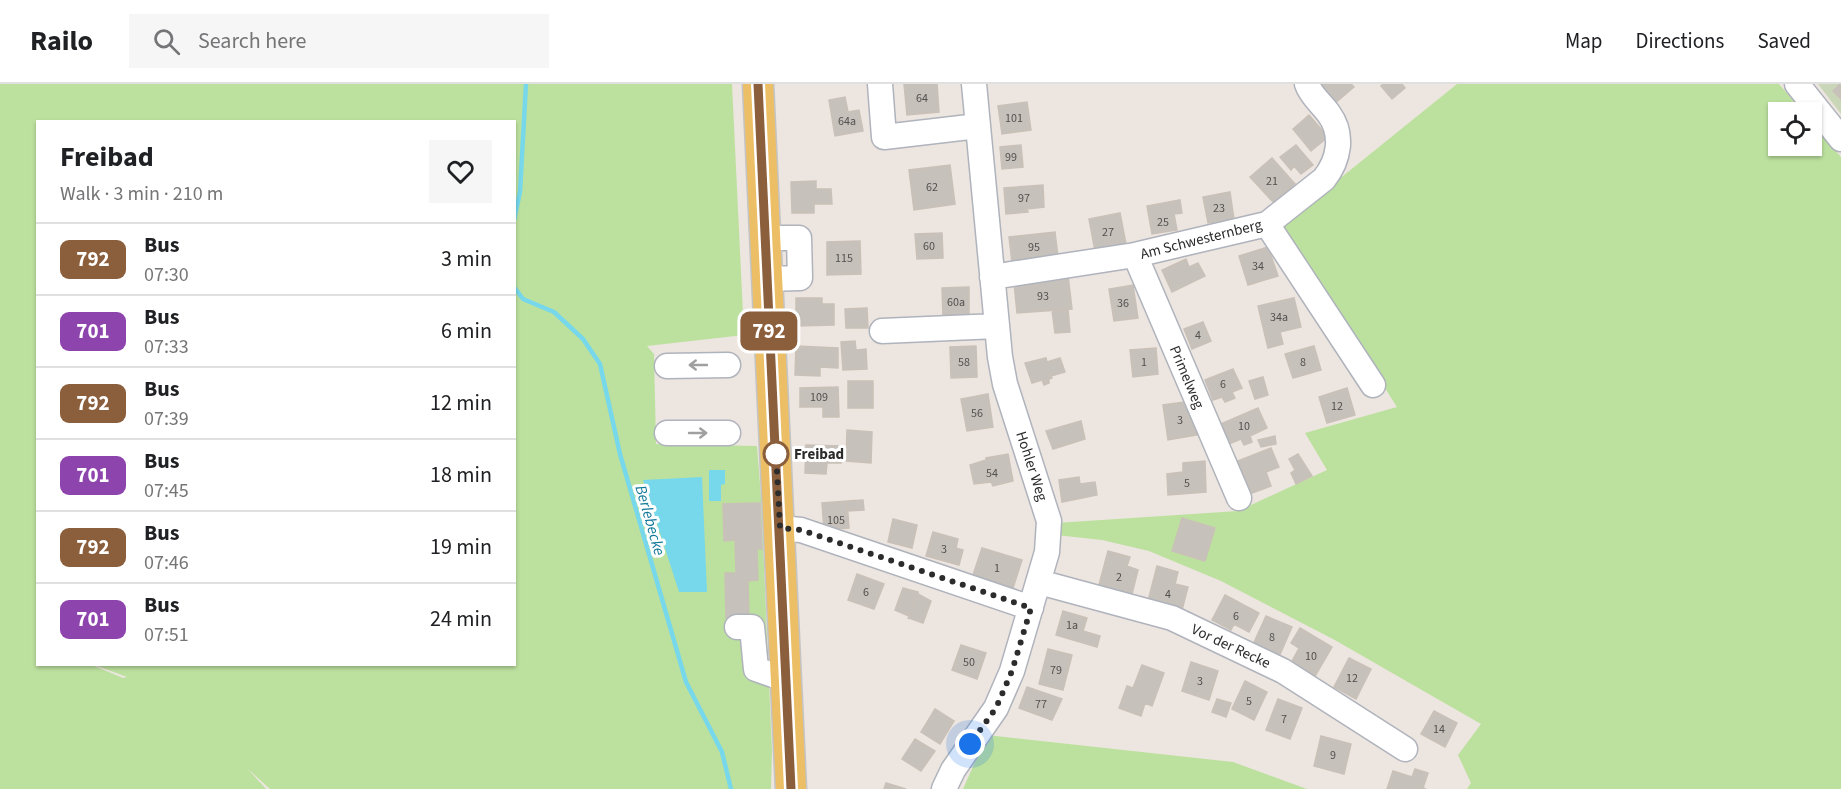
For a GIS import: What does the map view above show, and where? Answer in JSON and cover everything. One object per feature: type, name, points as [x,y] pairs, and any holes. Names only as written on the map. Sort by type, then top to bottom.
[{"type":"main road","points":[[758,84],[791,789]]},
{"type":"street","points":[[880,84],[884,137],[978,126]]},
{"type":"street","name":"Hohler Weg","points":[[947,788],[953,770],[996,708],[1012,671],[1047,552],[1049,520],[1005,384],[992,277],[975,84]]},
{"type":"street","name":"Am Schwesternberg","points":[[992,277],[1135,255],[1267,224],[1324,180],[1332,170],[1336,158],[1339,142],[1338,131],[1330,115],[1309,90],[1307,84]]},
{"type":"street","points":[[1797,84],[1841,139]]},
{"type":"street","points":[[1267,224],[1372,385]]},
{"type":"street","name":"Primelweg","points":[[1135,255],[1239,498]]},
{"type":"street","points":[[882,331],[997,326]]},
{"type":"street","points":[[667,366],[728,366]]},
{"type":"street","points":[[667,433],[728,433]]},
{"type":"street","points":[[780,528],[801,530],[1031,608]]},
{"type":"street","name":"Vor der Recke","points":[[1039,582],[1172,618],[1283,671],[1405,749]]},
{"type":"street","points":[[737,627],[752,627],[756,669],[787,680]]},
{"type":"green space","points":[[0,84],[732,84],[744,335],[647,346],[654,354],[656,444],[757,446],[772,751],[771,789],[270,789],[247,768],[266,789],[0,789]]},
{"type":"green space","points":[[1457,84],[1779,84],[1794,102],[1768,102],[1768,156],[1822,156],[1822,135],[1841,157],[1841,789],[1467,789],[1471,783],[1458,755],[1481,724],[1333,639],[1221,581],[1149,551],[1102,540],[1056,535],[1056,523],[1238,511],[1327,470],[1305,433],[1397,407],[1281,226]]},
{"type":"green space","points":[[1818,84],[1841,84],[1841,114]]},
{"type":"green space","points":[[987,735],[1233,762],[1307,789],[963,789]]},
{"type":"water","points":[[709,470],[725,470],[725,484],[721,485],[721,501],[709,501]]},
{"type":"water","points":[[702,477],[707,592],[679,592],[643,480]]},
{"type":"building","points":[[904,84],[937,84],[939,112],[907,115]]},
{"type":"building","points":[[1323,84],[1351,84],[1354,87],[1334,104],[1320,87]]},
{"type":"building","points":[[1383,84],[1402,84],[1405,88],[1392,99],[1381,86]]},
{"type":"building","points":[[1841,84],[1841,99],[1833,91]]},
{"type":"building","points":[[845,97],[848,112],[859,110],[863,131],[835,136],[829,100]]},
{"type":"building","points":[[1027,102],[1031,130],[1002,134],[998,106]]},
{"type":"building","points":[[1309,115],[1328,137],[1311,151],[1293,129]]},
{"type":"building","points":[[1021,145],[1023,167],[1002,169],[1000,147]]},
{"type":"building","points":[[1296,145],[1313,165],[1301,174],[1294,166],[1291,170],[1280,157]]},
{"type":"building","points":[[1272,158],[1295,184],[1274,203],[1250,177]]},
{"type":"building","points":[[950,165],[955,204],[914,210],[909,170]]},
{"type":"building","points":[[816,181],[816,189],[831,189],[832,204],[814,204],[814,213],[792,213],[791,182]]},
{"type":"building","points":[[1043,185],[1044,207],[1027,209],[1028,212],[1006,214],[1004,188]]},
{"type":"building","points":[[1230,192],[1234,219],[1208,223],[1203,197]]},
{"type":"building","points":[[1180,200],[1182,213],[1174,214],[1177,230],[1152,234],[1147,206]]},
{"type":"building","points":[[1120,213],[1126,244],[1095,251],[1089,219]]},
{"type":"building","points":[[1055,232],[1058,257],[1012,262],[1009,237]]},
{"type":"building","points":[[942,233],[943,258],[917,259],[915,234]]},
{"type":"building","points":[[860,241],[861,274],[827,275],[827,242]]},
{"type":"building","points":[[1268,247],[1278,276],[1248,285],[1239,256]]},
{"type":"building","points":[[1186,259],[1189,267],[1198,263],[1205,276],[1172,292],[1162,270]]},
{"type":"building","points":[[1068,275],[1072,309],[1017,313],[1014,283]]},
{"type":"building","points":[[1133,285],[1138,318],[1114,321],[1109,289]]},
{"type":"building","points":[[969,287],[969,316],[943,317],[942,288]]},
{"type":"building","points":[[796,298],[822,298],[822,304],[834,304],[834,325],[796,326]]},
{"type":"building","points":[[1294,298],[1301,327],[1280,332],[1283,344],[1268,348],[1258,306]]},
{"type":"building","points":[[867,308],[868,328],[846,328],[845,309]]},
{"type":"building","points":[[1068,309],[1070,332],[1055,333],[1052,310]]},
{"type":"building","points":[[1203,322],[1211,341],[1192,349],[1184,329]]},
{"type":"building","points":[[855,341],[856,350],[866,349],[867,369],[843,370],[841,342]]},
{"type":"building","points":[[796,346],[838,348],[838,368],[820,367],[820,376],[795,375]]},
{"type":"building","points":[[976,346],[977,377],[951,378],[950,347]]},
{"type":"building","points":[[1314,346],[1321,370],[1293,378],[1285,354]]},
{"type":"building","points":[[1156,348],[1158,374],[1133,377],[1130,350]]},
{"type":"building","points":[[1046,358],[1047,362],[1060,358],[1065,372],[1051,376],[1049,383],[1044,385],[1042,380],[1032,383],[1025,363]]},
{"type":"building","points":[[1233,369],[1242,388],[1232,392],[1235,398],[1225,402],[1222,397],[1213,400],[1205,380]]},
{"type":"building","points":[[1263,377],[1268,395],[1255,399],[1249,381]]},
{"type":"building","points":[[848,381],[873,381],[873,408],[848,408]]},
{"type":"building","points":[[838,387],[839,417],[823,417],[823,407],[800,407],[800,388]]},
{"type":"building","points":[[1347,388],[1355,415],[1327,423],[1319,397]]},
{"type":"building","points":[[988,394],[993,427],[967,431],[961,399]]},
{"type":"building","points":[[1192,401],[1197,435],[1168,440],[1163,405]]},
{"type":"building","points":[[1258,408],[1267,428],[1250,436],[1252,442],[1244,445],[1241,439],[1229,444],[1221,424]]},
{"type":"building","points":[[1081,421],[1085,439],[1053,449],[1046,431]]},
{"type":"building","points":[[847,430],[872,432],[871,463],[846,461]]},
{"type":"building","points":[[1275,436],[1276,444],[1261,447],[1258,440]]},
{"type":"building","points":[[806,445],[842,446],[841,463],[827,463],[826,474],[805,473]]},
{"type":"building","points":[[1271,448],[1279,467],[1266,472],[1271,486],[1252,493],[1238,461]]},
{"type":"building","points":[[1008,454],[1013,481],[993,486],[991,482],[974,484],[970,465],[986,460],[986,458]]},
{"type":"building","points":[[1298,454],[1312,476],[1296,484],[1291,473],[1295,470],[1289,459]]},
{"type":"building","points":[[1205,461],[1206,492],[1168,495],[1167,474],[1183,472],[1183,463]]},
{"type":"building","points":[[1079,477],[1080,484],[1095,482],[1097,495],[1062,502],[1059,480]]},
{"type":"building","points":[[863,500],[864,510],[847,511],[847,501]]},
{"type":"building","points":[[847,501],[849,528],[824,530],[822,503]]},
{"type":"building","points":[[760,503],[762,549],[757,549],[758,580],[748,581],[749,617],[726,618],[725,573],[736,573],[735,540],[724,541],[723,504]]},
{"type":"building","points":[[1182,518],[1215,528],[1205,561],[1172,551]]},
{"type":"building","points":[[893,519],[917,525],[912,548],[888,542]]},
{"type":"building","points":[[933,532],[958,539],[956,548],[963,550],[959,565],[926,556]]},
{"type":"building","points":[[982,548],[1022,560],[1013,588],[973,575]]},
{"type":"building","points":[[1108,551],[1130,557],[1127,566],[1138,570],[1132,594],[1099,585]]},
{"type":"building","points":[[1157,566],[1178,572],[1175,584],[1188,587],[1182,610],[1148,601]]},
{"type":"building","points":[[857,574],[884,584],[874,609],[848,600]]},
{"type":"building","points":[[903,588],[918,592],[908,619],[909,616],[895,610]]},
{"type":"building","points":[[918,592],[931,601],[923,623],[908,619]]},
{"type":"building","points":[[1225,595],[1259,613],[1249,632],[1234,624],[1231,630],[1212,620]]},
{"type":"building","points":[[1063,611],[1087,618],[1083,631],[1100,636],[1097,647],[1056,635]]},
{"type":"building","points":[[1266,616],[1292,627],[1278,659],[1252,647]]},
{"type":"building","points":[[1300,628],[1332,647],[1314,678],[1290,665],[1299,648],[1291,643]]},
{"type":"building","points":[[961,645],[986,653],[977,679],[952,670]]},
{"type":"building","points":[[1048,649],[1072,655],[1063,690],[1039,684]]},
{"type":"building","points":[[1349,658],[1371,669],[1356,699],[1334,687]]},
{"type":"building","points":[[1191,662],[1218,671],[1209,700],[1182,691]]},
{"type":"building","points":[[1142,665],[1164,673],[1152,706],[1145,703],[1141,716],[1119,708],[1127,686],[1133,688]]},
{"type":"building","points":[[1245,681],[1267,692],[1254,720],[1232,709]]},
{"type":"building","points":[[1027,687],[1062,699],[1052,720],[1019,708]]},
{"type":"building","points":[[1217,699],[1231,703],[1226,717],[1212,712]]},
{"type":"building","points":[[1278,699],[1302,708],[1290,739],[1266,730]]},
{"type":"building","points":[[935,709],[954,721],[940,744],[921,732]]},
{"type":"building","points":[[1434,711],[1457,723],[1445,747],[1421,734]]},
{"type":"building","points":[[1321,736],[1351,744],[1344,774],[1314,766]]},
{"type":"building","points":[[915,739],[935,751],[921,771],[902,759]]},
{"type":"building","points":[[1415,769],[1428,773],[1423,788],[1426,789],[1387,789],[1393,771],[1412,777]]},
{"type":"building","points":[[886,783],[906,789],[884,789]]},
{"type":"waterway","name":"Berlebecke","points":[[516,211],[520,192],[526,84]]},
{"type":"waterway","name":"Berlebecke","points":[[516,290],[523,299],[554,312],[583,339],[600,364],[620,454],[686,682],[722,752],[731,789]]},
{"type":"bus line","name":"792","points":[[758,84],[791,789]]},
{"type":"place","name":"Freibad","points":[[776,454]]},
{"type":"route","points":[[776,454],[776,452],[780,528],[801,530],[1031,608],[1012,671],[996,708],[970,744]]}]
